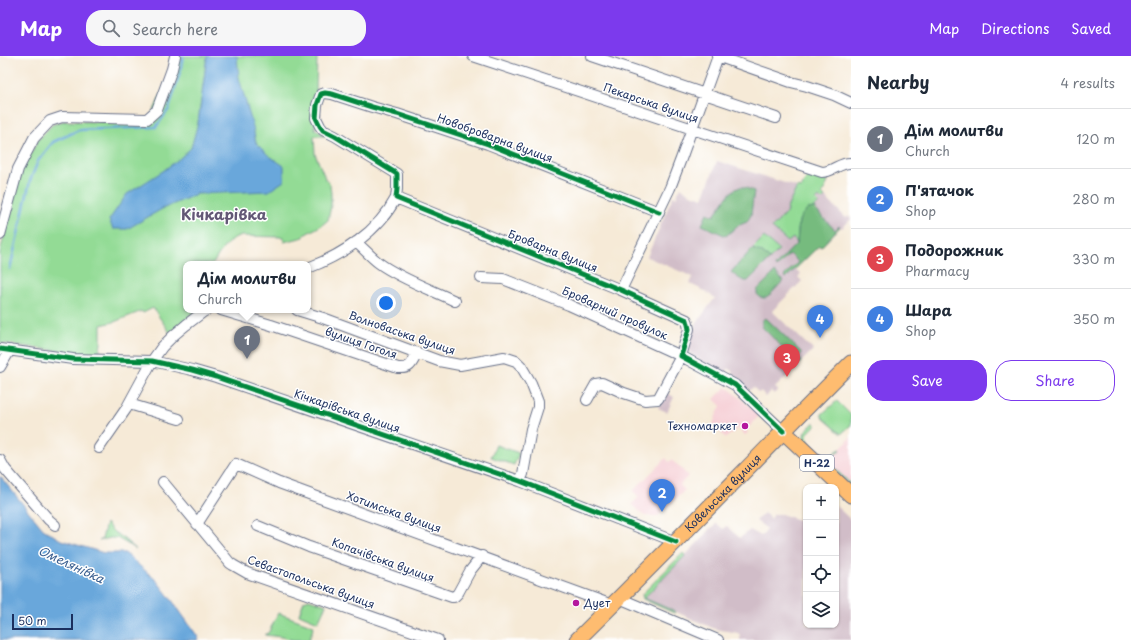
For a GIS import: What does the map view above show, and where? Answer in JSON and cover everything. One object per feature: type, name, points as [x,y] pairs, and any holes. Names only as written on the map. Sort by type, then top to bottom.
[{"type":"main road","name":"Ковельська вулиця","points":[[577,640],[676,542],[851,363]]},
{"type":"main road","name":"Н-22","points":[[783,431],[851,495]]},
{"type":"street","points":[[0,235],[18,169],[34,138],[50,121],[62,117],[147,119],[157,110],[172,70],[175,56]]},
{"type":"street","name":"Пекарська вулиця","points":[[473,56],[822,172],[829,172],[844,164],[851,163]]},
{"type":"street","points":[[592,56],[776,118]]},
{"type":"street","points":[[621,290],[659,212],[681,160],[717,56],[791,82],[834,95],[851,103]]},
{"type":"street","name":"Новоброварна вулиця","points":[[396,198],[398,182],[395,173],[323,130],[320,126],[316,118],[316,114],[318,100],[321,94],[332,94],[488,144],[659,212]]},
{"type":"street","points":[[311,267],[336,255],[356,242],[376,225],[386,214],[396,198]]},
{"type":"street","name":"Броварна вулиця","points":[[396,198],[621,290],[687,320],[689,329],[681,356]]},
{"type":"street","points":[[356,242],[384,266],[455,301]]},
{"type":"street","name":"Броварний провулок","points":[[481,278],[504,280],[569,305],[681,356]]},
{"type":"street","points":[[99,448],[129,404],[152,361],[162,347],[194,318],[202,313]]},
{"type":"street","name":"вулиця Гоголя","points":[[231,313],[398,368],[407,368],[417,353]]},
{"type":"street","name":"Волноваська вулиця","points":[[306,313],[439,361],[456,365],[504,357],[518,362],[531,383],[538,402],[538,407],[531,429],[523,474],[520,481]]},
{"type":"street","name":"Кічкарівська вулиця","points":[[0,368],[5,349],[73,359],[152,361],[192,370],[520,481],[676,542]]},
{"type":"street","points":[[587,400],[596,384],[602,383],[624,393],[645,400],[658,400],[681,356],[735,385],[783,431]]},
{"type":"street","points":[[129,404],[179,419]]},
{"type":"street","points":[[0,460],[49,520],[55,524]]},
{"type":"street","name":"Хотимська вулиця","points":[[197,524],[236,464],[279,483],[443,543],[616,602],[718,640]]},
{"type":"street","name":"Севастопольська вулиця","points":[[163,482],[230,562],[243,571],[438,640]]},
{"type":"street","name":"Копачівська вулиця","points":[[258,526],[309,547],[454,597],[458,593],[470,571],[482,556]]},
{"type":"shaded area","points":[[717,161],[800,188],[809,173],[821,179],[825,179],[828,182],[822,194],[846,218],[849,216],[851,218],[842,228],[840,227],[821,247],[819,246],[795,269],[801,274],[798,277],[802,281],[772,311],[813,350],[775,388],[778,390],[777,392],[774,394],[771,391],[766,397],[761,391],[759,393],[753,387],[750,390],[741,383],[729,368],[725,374],[702,362],[691,354],[688,346],[689,336],[695,329],[695,325],[715,298],[705,291],[690,284],[693,277],[647,257],[673,196],[676,197],[681,187],[688,193],[703,198]]},
{"type":"shaded area","points":[[726,387],[760,415],[746,430],[748,433],[745,435],[738,428],[726,438],[713,425],[721,406],[714,399]]},
{"type":"shaded area","points":[[665,392],[674,397],[667,412],[658,408]]},
{"type":"shaded area","points":[[851,437],[851,484],[827,462],[848,442],[847,441]]},
{"type":"shaded area","points":[[666,458],[669,462],[671,460],[679,466],[688,476],[680,485],[685,490],[658,516],[644,516],[632,504],[639,497],[633,491]]},
{"type":"shaded area","points":[[839,509],[851,520],[851,640],[740,640],[740,635],[738,633],[715,629],[644,598],[707,533],[709,529],[714,527],[716,523],[723,529],[726,526],[740,538],[750,530],[761,536],[764,534],[766,528],[756,521],[764,513],[771,519],[774,514],[781,514],[802,521],[803,520],[803,628],[839,628]]},
{"type":"green space","points":[[179,56],[207,56],[198,123],[233,56],[317,56],[315,129],[326,136],[314,136],[315,154],[326,180],[330,184],[331,206],[328,220],[304,235],[304,237],[284,242],[283,237],[238,236],[230,241],[215,261],[183,261],[183,313],[193,313],[170,333],[153,308],[143,313],[142,311],[114,322],[101,325],[101,343],[99,356],[97,358],[74,353],[0,343],[0,252],[22,170],[38,140],[52,125],[63,121],[148,123]]},
{"type":"green space","points":[[809,173],[821,179],[825,179],[828,182],[822,194],[825,197],[822,200],[819,197],[816,200],[819,203],[814,208],[808,209],[799,221],[797,243],[793,238],[788,242],[772,228],[786,213],[797,187],[801,188]]},
{"type":"green space","points":[[740,187],[754,191],[751,215],[747,222],[737,226],[726,236],[702,225],[707,213],[714,216],[728,195]]},
{"type":"green space","points":[[814,208],[835,230],[839,226],[840,227],[821,247],[819,246],[786,278],[784,276],[798,262],[790,254],[776,268],[775,266],[797,243],[799,221],[801,216],[808,209]]},
{"type":"green space","points":[[764,237],[779,250],[770,259],[761,252],[752,249]]},
{"type":"green space","points":[[752,249],[761,252],[770,259],[748,281],[744,281],[731,272]]},
{"type":"green space","points":[[775,272],[783,281],[768,297],[761,297],[757,294],[757,290]]},
{"type":"green space","points":[[766,318],[802,353],[798,357],[801,362],[799,364],[763,328],[762,322],[763,319]]},
{"type":"green space","points":[[837,401],[851,415],[851,425],[841,434],[822,417],[822,414]]},
{"type":"green space","points":[[814,423],[816,425],[807,434],[807,438],[814,448],[827,460],[841,449],[828,462],[851,484],[851,487],[806,443],[804,434]]},
{"type":"green space","points":[[496,445],[519,453],[514,465],[491,457]]},
{"type":"green space","points":[[106,523],[113,531],[136,549],[117,538],[99,541],[102,539]]},
{"type":"green space","points":[[683,553],[686,555],[644,598],[676,612],[674,613],[643,599],[642,594]]},
{"type":"green space","points":[[309,599],[326,605],[318,622],[299,614],[304,601]]},
{"type":"green space","points":[[278,613],[314,626],[309,640],[293,640],[265,635],[269,632]]},
{"type":"water","points":[[207,56],[237,56],[239,78],[256,143],[268,155],[284,166],[284,181],[269,191],[197,194],[162,209],[127,229],[113,229],[109,220],[127,194],[163,171],[191,148],[198,123]]},
{"type":"water","points":[[0,476],[43,529],[61,540],[104,553],[125,553],[157,581],[198,637],[198,640],[0,640]]},
{"type":"waterway","name":"Омелянівка","points":[[10,269],[30,181],[38,161],[53,142],[79,130],[156,127],[169,109],[183,56]]},
{"type":"cycle path","points":[[659,212],[488,144],[397,114],[325,93],[321,94],[317,105],[316,118],[323,130],[397,174],[396,198],[621,290],[687,320],[689,329],[681,356],[735,385],[783,431]]},
{"type":"cycle path","points":[[0,349],[73,359],[152,361],[192,370],[520,481],[676,542]]},
{"type":"place","name":"Шара","points":[[820,338]]},
{"type":"place","name":"Дім молитви","points":[[247,359]]},
{"type":"place","name":"Подорожник","points":[[787,377]]},
{"type":"place","name":"Техномаркет","points":[[745,426]]},
{"type":"place","name":"П'ятачок","points":[[662,512]]},
{"type":"place","name":"Дует","points":[[576,603]]},
{"type":"district","name":"Кічкарівка","points":[[224,215]]}]
